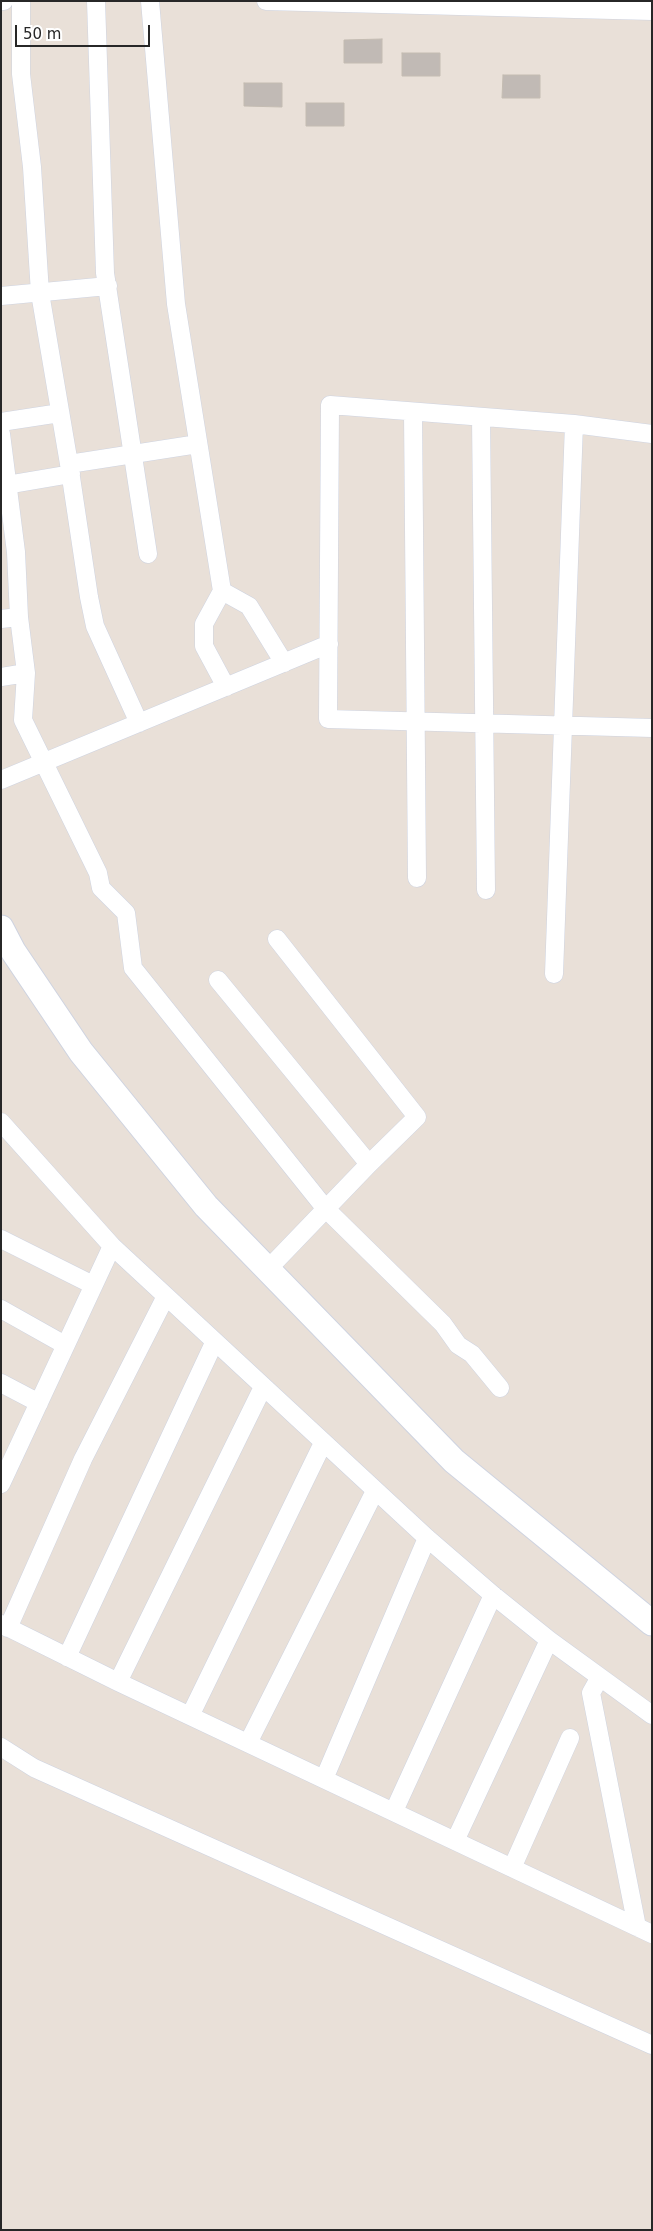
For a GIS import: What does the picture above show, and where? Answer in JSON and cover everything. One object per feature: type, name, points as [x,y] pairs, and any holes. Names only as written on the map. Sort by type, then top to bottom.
[{"type":"street","points":[[21,1],[21,74],[32,167],[40,293],[70,469],[89,597],[95,626],[139,723]]},
{"type":"street","points":[[96,1],[105,273],[148,554]]},
{"type":"street","points":[[150,1],[176,304],[222,591],[204,624],[204,646],[226,687]]},
{"type":"street","points":[[266,1],[652,11]]},
{"type":"street","points":[[1,296],[108,286]]},
{"type":"street","points":[[652,434],[574,424],[330,405],[328,719],[652,728]]},
{"type":"street","points":[[413,412],[417,878]]},
{"type":"street","points":[[1,422],[60,413]]},
{"type":"street","points":[[481,417],[486,890]]},
{"type":"street","points":[[554,974],[574,424]]},
{"type":"street","points":[[1,434],[9,552],[10,618],[26,673],[23,720],[98,873],[102,888],[126,913],[133,968],[325,1208],[443,1324],[458,1345],[472,1354],[500,1388]]},
{"type":"street","points":[[5,485],[134,454],[198,444]]},
{"type":"street","points":[[222,591],[249,606],[284,663]]},
{"type":"street","points":[[1,780],[329,644]]},
{"type":"street","points":[[1,677],[26,673]]},
{"type":"street","points":[[1,928],[13,951],[81,1052],[206,1206],[454,1461],[652,1623]]},
{"type":"street","points":[[268,1269],[325,1208],[417,1116],[277,939]]},
{"type":"street","points":[[218,980],[369,1164]]},
{"type":"street","points":[[1,1122],[112,1246],[375,1491],[493,1595],[549,1640],[652,1716]]},
{"type":"street","points":[[1,1240],[93,1285]]},
{"type":"street","points":[[1,1484],[6,1460],[39,1403],[112,1246]]},
{"type":"street","points":[[166,1296],[83,1459],[6,1626],[118,1682],[644,1930]]},
{"type":"street","points":[[1,1309],[66,1345]]},
{"type":"street","points":[[67,1657],[214,1343]]},
{"type":"street","points":[[1,1383],[39,1403]]},
{"type":"street","points":[[118,1682],[264,1387]]},
{"type":"street","points":[[190,1716],[323,1443]]},
{"type":"street","points":[[248,1743],[375,1491]]},
{"type":"street","points":[[324,1779],[427,1538]]},
{"type":"street","points":[[394,1811],[493,1595]]},
{"type":"street","points":[[455,1840],[549,1640]]},
{"type":"street","points":[[600,1677],[591,1693],[644,1930]]},
{"type":"street","points":[[512,1868],[570,1738]]},
{"type":"street","points":[[1,1748],[44,1772],[652,2045]]},
{"type":"building","points":[[382,39],[382,63],[344,63],[344,40]]},
{"type":"building","points":[[402,53],[440,53],[440,76],[402,76]]},
{"type":"building","points":[[503,75],[540,75],[540,98],[502,98]]},
{"type":"building","points":[[244,83],[282,83],[282,107],[244,106]]},
{"type":"building","points":[[306,103],[344,103],[344,126],[306,126]]}]
